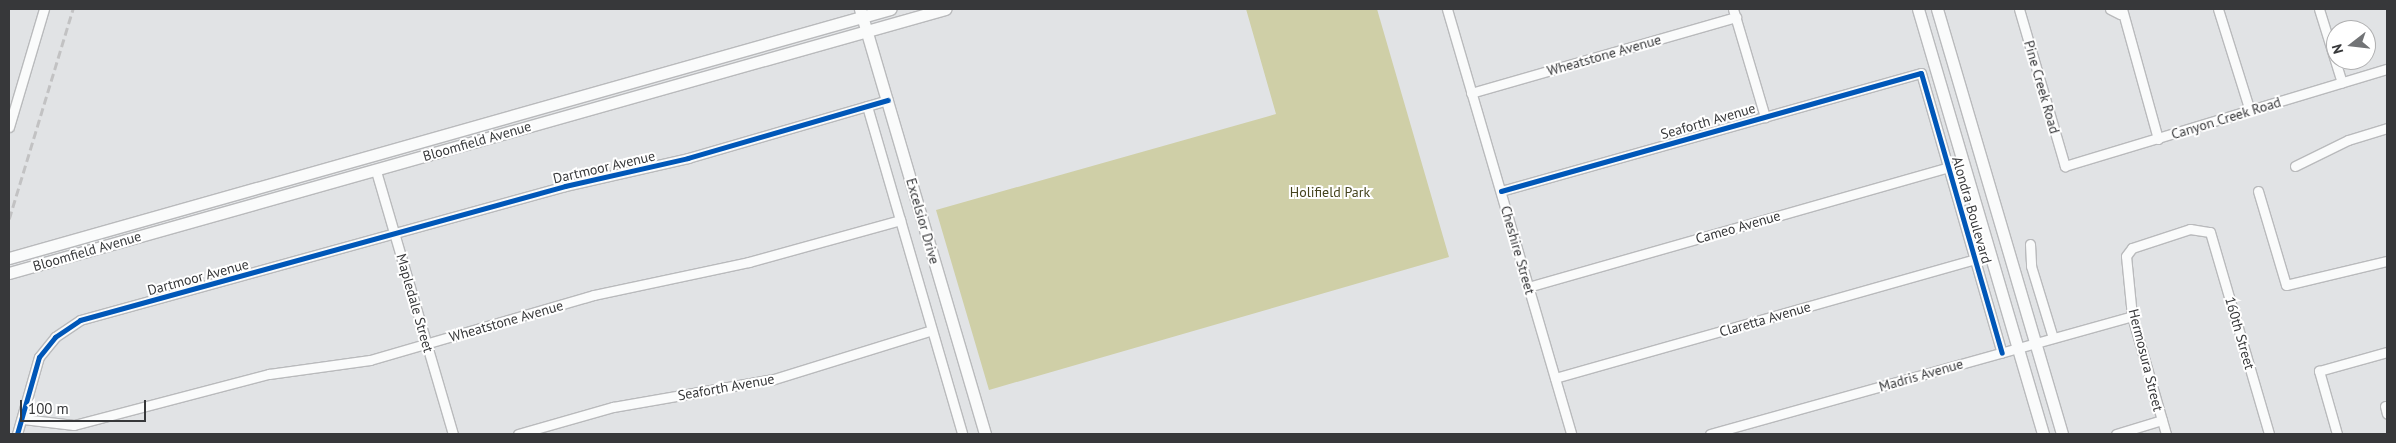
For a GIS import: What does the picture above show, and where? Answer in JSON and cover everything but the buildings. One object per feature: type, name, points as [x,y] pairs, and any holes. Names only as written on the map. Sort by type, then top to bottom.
[{"type":"main road","name":"Bloomfield Avenue","points":[[9,258],[861,13],[890,9]]},
{"type":"main road","name":"Bloomfield Avenue","points":[[9,273],[945,9]]},
{"type":"main road","name":"Alondra Boulevard","points":[[1918,9],[2043,434]]},
{"type":"main road","name":"Alondra Boulevard","points":[[1936,9],[2062,434]]},
{"type":"main road","name":"Excelsior Drive","points":[[861,13],[985,434]]},
{"type":"main road","points":[[418,158],[425,139],[440,152]]},
{"type":"main road","points":[[361,158],[376,171],[386,151]]},
{"type":"street","points":[[9,127],[44,9]]},
{"type":"street","name":"Cheshire Street","points":[[1447,9],[1571,434]]},
{"type":"street","name":"Pine Creek Road","points":[[2019,9],[2065,166]]},
{"type":"street","points":[[2110,9],[2121,11],[2158,139]]},
{"type":"street","points":[[2218,9],[2250,111]]},
{"type":"street","points":[[2320,9],[2342,83]]},
{"type":"street","points":[[1735,13],[1765,117]]},
{"type":"street","name":"Wheatstone Avenue","points":[[1471,93],[1735,13]]},
{"type":"street","name":"Canyon Creek Road","points":[[2065,166],[2387,69]]},
{"type":"street","name":"Seaforth Avenue","points":[[1501,191],[1921,73]]},
{"type":"street","name":"Alondra Boulevard","points":[[1921,73],[2002,353]]},
{"type":"street","name":"Dartmoor Avenue","points":[[17,434],[23,419],[39,357],[55,337],[80,320],[888,100]]},
{"type":"street","name":"Excelsior Drive","points":[[866,106],[962,434]]},
{"type":"street","points":[[2296,166],[2348,140],[2387,128]]},
{"type":"street","name":"Cameo Avenue","points":[[1528,287],[1948,168]]},
{"type":"street","name":"Mapledale Street","points":[[376,171],[453,434]]},
{"type":"street","points":[[2258,191],[2286,285],[2387,261]]},
{"type":"street","name":"Wheatstone Avenue","points":[[23,419],[74,425],[269,374],[370,360],[594,295],[749,262],[900,220]]},
{"type":"street","name":"Hermosura Street","points":[[2166,434],[2132,316],[2126,256],[2132,248],[2190,229],[2210,232]]},
{"type":"street","name":"160th Street","points":[[2210,232],[2269,434]]},
{"type":"street","points":[[2030,244],[2030,266],[2053,338]]},
{"type":"street","name":"Claretta Avenue","points":[[1555,378],[1975,259]]},
{"type":"street","name":"Madris Avenue","points":[[1710,434],[2132,316]]},
{"type":"street","name":"Seaforth Avenue","points":[[518,434],[613,407],[774,379],[932,330]]},
{"type":"street","points":[[2337,434],[2319,372],[2387,352]]},
{"type":"street","points":[[2116,434],[2162,420]]},
{"type":"green space","name":"Holifield Park","points":[[1246,9],[1377,9],[1449,257],[989,390],[936,210],[1276,114]]},
{"type":"railway","points":[[9,219],[73,9]]},
{"type":"cycle path","points":[[1501,191],[1921,73],[2002,353]]},
{"type":"cycle path","points":[[17,434],[39,357],[55,337],[80,320],[565,186],[688,158],[888,100]]}]
